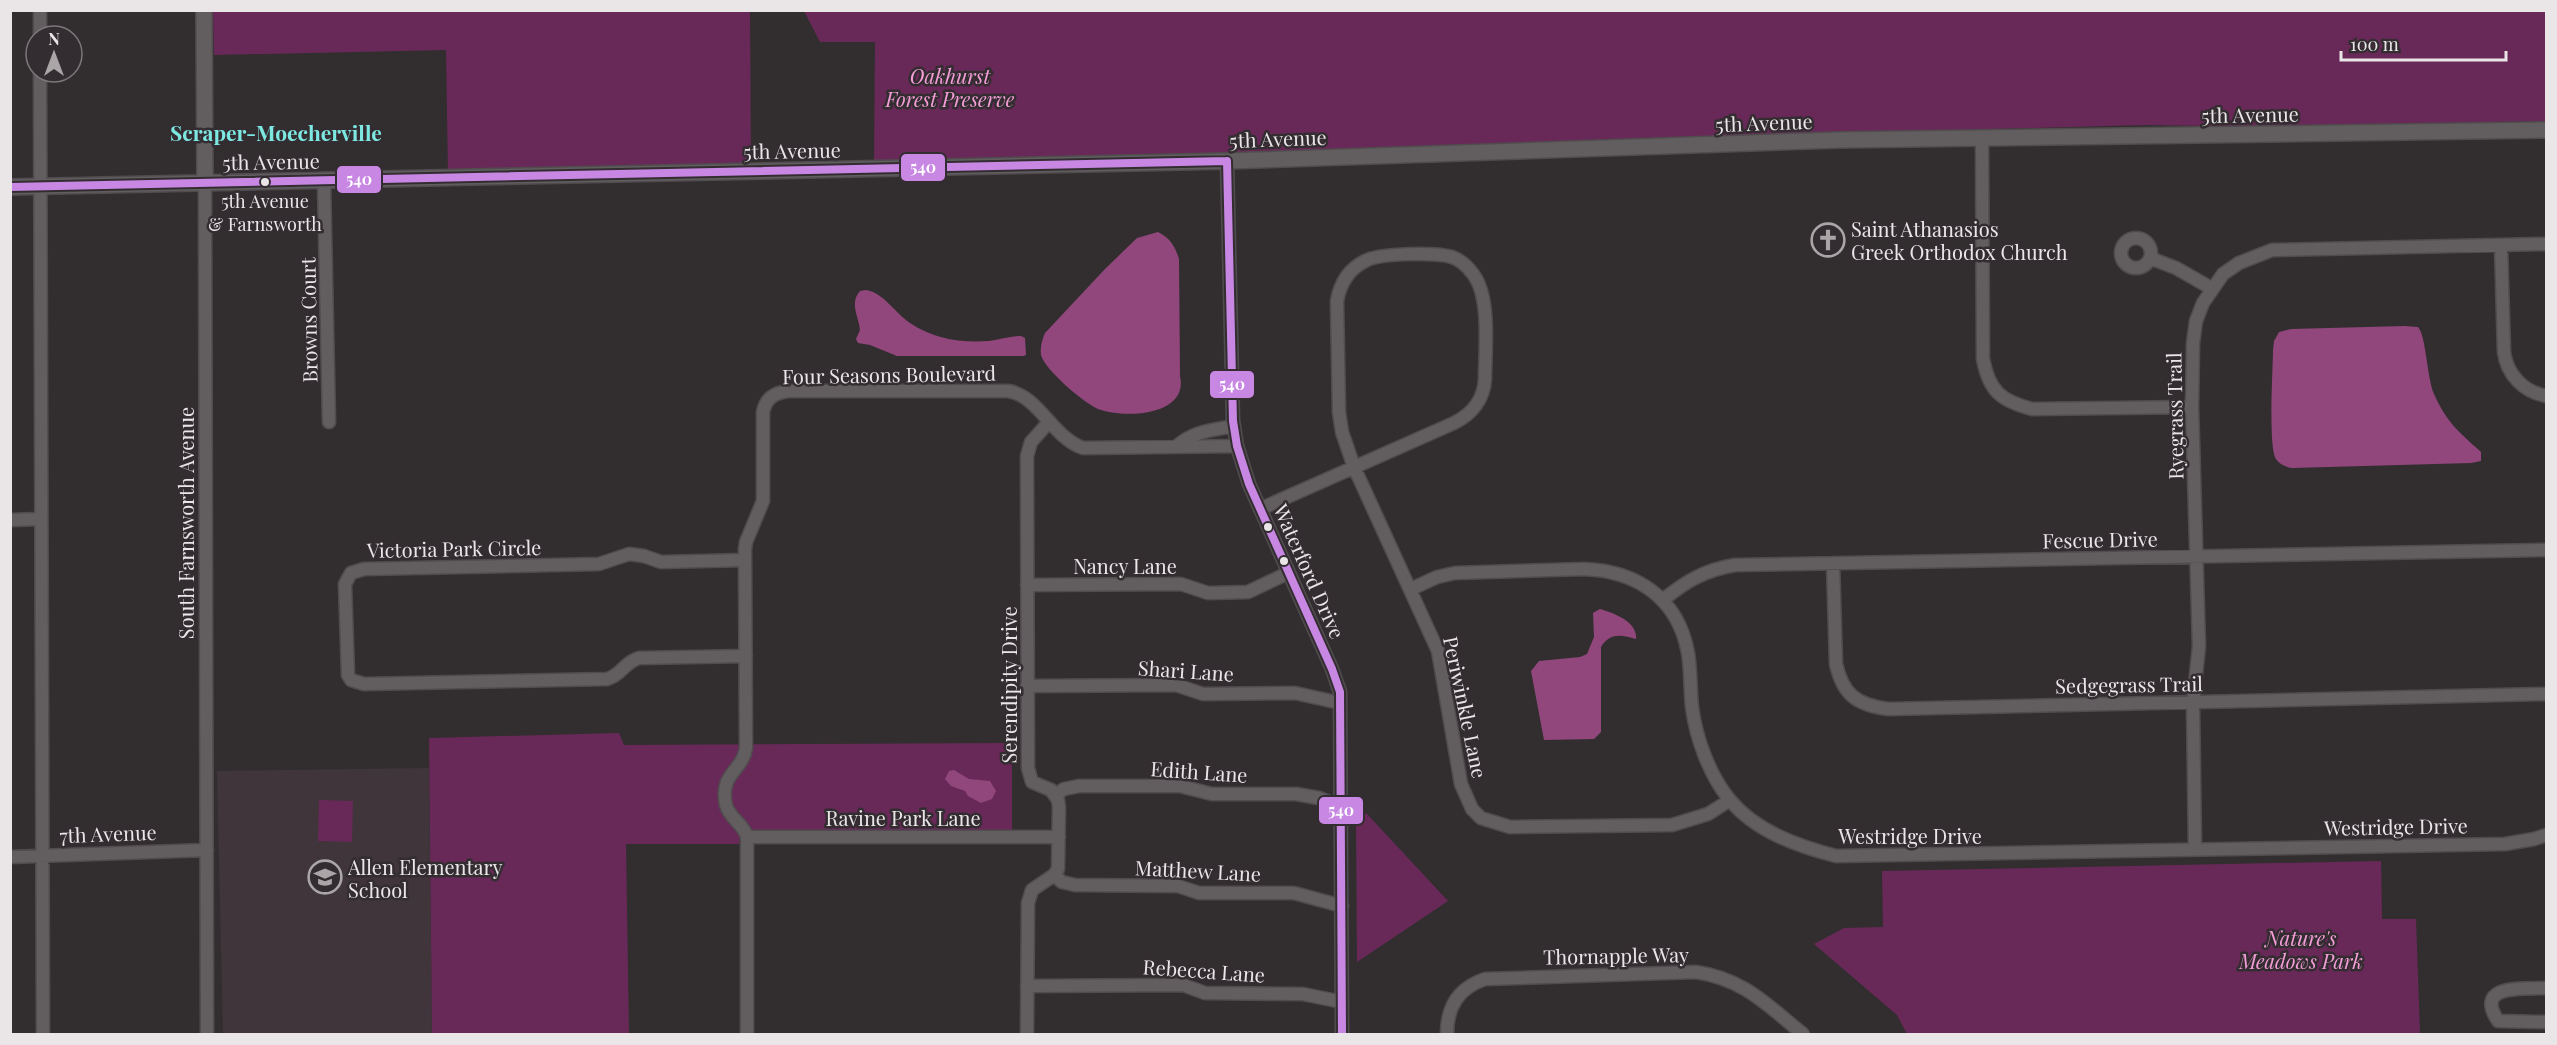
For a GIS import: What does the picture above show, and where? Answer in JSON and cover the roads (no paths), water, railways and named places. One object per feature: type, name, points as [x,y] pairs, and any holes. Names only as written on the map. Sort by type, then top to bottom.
[{"type":"street","name":"South Farnsworth Avenue","points":[[204,10],[207,1035]]},
{"type":"street","points":[[40,84],[43,1035]]},
{"type":"street","name":"5th Avenue","points":[[10,187],[324,182],[1227,160],[1815,141],[2547,130]]},
{"type":"street","points":[[1982,139],[1983,359],[1987,379],[1998,394],[2014,404],[2032,409],[2192,406]]},
{"type":"street","name":"Waterford Drive","points":[[1227,160],[1234,426],[1237,446],[1260,509],[1332,669],[1340,692],[1342,1035]]},
{"type":"street","name":"Browns Court","points":[[324,182],[329,422]]},
{"type":"street","name":"Ryegrass Trail","points":[[2195,849],[2193,702],[2199,646],[2192,406],[2193,343],[2196,321],[2211,288],[2223,274],[2239,263],[2272,250],[2547,244]]},
{"type":"street","points":[[2501,245],[2504,352],[2507,365],[2520,383],[2532,392],[2547,396]]},
{"type":"street","points":[[1260,509],[1461,420],[1472,410],[1481,398],[1485,379],[1482,292],[1473,274],[1457,260],[1441,255],[1371,258],[1353,269],[1342,284],[1337,301],[1340,419],[1354,467]]},
{"type":"street","points":[[2150,258],[2176,268],[2211,288]]},
{"type":"street","name":"Four Seasons Boulevard","points":[[747,837],[745,831],[728,811],[725,795],[728,779],[745,756],[746,748],[746,542],[763,501],[763,412],[768,399],[774,394],[788,391],[1008,391],[1021,395],[1071,443],[1083,448],[1237,446]]},
{"type":"street","name":"Serendipity Drive","points":[[1049,422],[1028,448],[1027,686],[1029,776],[1036,785],[1051,790],[1055,795]]},
{"type":"street","points":[[1176,447],[1187,436],[1234,426]]},
{"type":"street","name":"Periwinkle Lane","points":[[1354,467],[1438,651],[1461,784],[1472,809],[1481,818],[1510,827],[1672,825],[1708,814],[1730,800]]},
{"type":"street","points":[[10,519],[41,519]]},
{"type":"street","name":"Fescue Drive","points":[[1663,600],[1688,580],[1718,568],[1833,563],[2547,550]]},
{"type":"street","name":"Victoria Park Circle","points":[[745,561],[661,562],[629,554],[599,564],[364,569],[351,573],[345,584],[348,675],[351,680],[364,684],[608,679],[619,674],[626,662],[639,658],[746,656]]},
{"type":"street","name":"Sedgegrass Trail","points":[[1833,563],[1836,663],[1839,677],[1844,688],[1854,698],[1871,707],[1899,709],[2547,694]]},
{"type":"street","name":"Westridge Drive","points":[[1411,589],[1437,577],[1455,573],[1604,570],[1635,580],[1663,600],[1678,622],[1684,636],[1696,729],[1716,779],[1730,800],[1753,820],[1780,838],[1836,856],[2505,844],[2534,839],[2547,834]]},
{"type":"street","name":"Nancy Lane","points":[[1027,585],[1181,584],[1208,593],[1248,592],[1288,573]]},
{"type":"street","name":"Shari Lane","points":[[1027,686],[1176,685],[1203,694],[1295,693],[1340,703]]},
{"type":"street","name":"Edith Lane","points":[[1055,795],[1064,789],[1079,786],[1180,786],[1212,794],[1307,795],[1341,807]]},
{"type":"street","points":[[1027,1035],[1029,896],[1036,885],[1054,875],[1059,861],[1059,807],[1055,795]]},
{"type":"street","points":[[747,837],[747,1035]]},
{"type":"street","name":"Ravine Park Lane","points":[[747,837],[1059,837]]},
{"type":"street","name":"7th Avenue","points":[[10,857],[207,850]]},
{"type":"street","name":"Matthew Lane","points":[[1054,875],[1062,882],[1075,885],[1178,886],[1199,893],[1294,893],[1342,906]]},
{"type":"street","name":"Thornapple Way","points":[[1448,1035],[1447,1021],[1455,998],[1469,986],[1485,979],[1696,972],[1716,975],[1746,988],[1803,1035]]},
{"type":"street","name":"Rebecca Lane","points":[[1027,986],[1183,985],[1205,993],[1303,994],[1342,1002]]},
{"type":"street","points":[[2547,988],[2502,990],[2496,993],[2492,1000],[2492,1008],[2498,1021],[2547,1022]]},
{"type":"place","name":"5th Avenue & Farnsworth","points":[[265,182]]},
{"type":"place","name":"Saint Athanasios Greek Orthodox Church","points":[[1828,240]]},
{"type":"place","name":"Allen Elementary School","points":[[325,877]]},
{"type":"district","name":"Scraper-Moecherville","points":[[276,132]]},
{"type":"park label","name":"Oakhurst Forest Preserve","points":[[950,86]]},
{"type":"park label","name":"Nature's Meadows Park","points":[[2301,948]]}]
